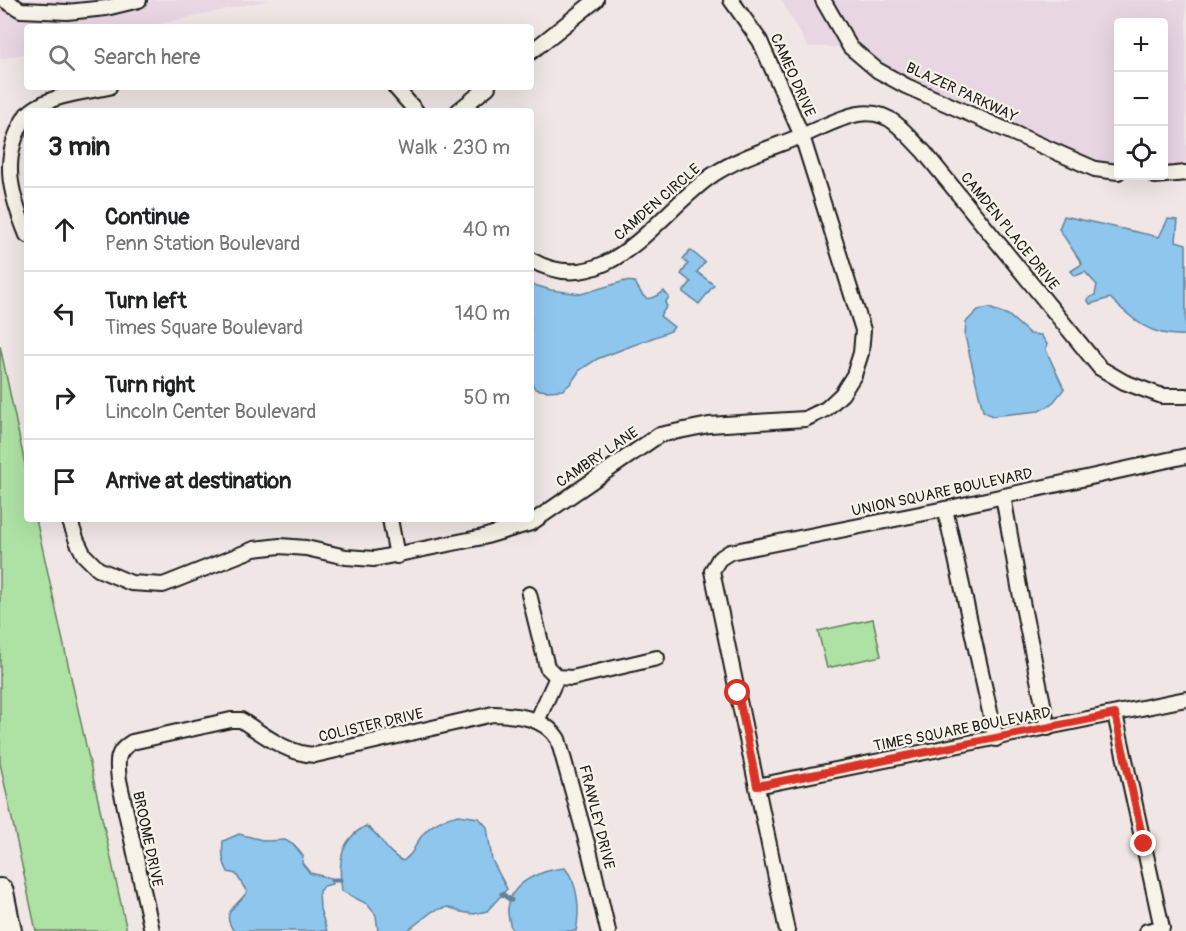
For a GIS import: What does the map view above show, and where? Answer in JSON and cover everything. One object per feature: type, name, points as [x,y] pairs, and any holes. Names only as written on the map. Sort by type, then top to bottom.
[{"type":"highway","points":[[0,892],[8,931]]},
{"type":"street","points":[[4,0],[21,10],[67,12],[106,8],[139,0]]},
{"type":"street","points":[[534,50],[596,0]]},
{"type":"street","name":"CAMEO DRIVE","points":[[731,0],[760,41],[802,136]]},
{"type":"street","name":"BLAZER PARKWAY","points":[[823,0],[850,47],[877,70],[927,95],[1085,165],[1114,171]]},
{"type":"street","points":[[34,108],[68,96],[95,90]]},
{"type":"street","points":[[398,90],[413,108]]},
{"type":"street","points":[[462,108],[484,90]]},
{"type":"street","name":"CAMDEN PLACE DRIVE","points":[[802,136],[857,113],[876,115],[894,122],[924,152],[1100,368],[1124,382],[1162,396],[1186,396]]},
{"type":"street","points":[[24,119],[12,139],[8,153],[8,177],[13,201],[24,228]]},
{"type":"street","name":"CAMDEN CIRCLE","points":[[534,261],[556,270],[574,273],[594,270],[616,259],[712,175],[747,156],[802,136]]},
{"type":"street","name":"CAMBRY LANE","points":[[534,521],[659,435],[709,425],[805,419],[826,409],[842,394],[854,375],[861,353],[863,330],[802,136]]},
{"type":"street","points":[[1168,175],[1186,173]]},
{"type":"street","name":"UNION SQUARE BOULEVARD","points":[[757,786],[712,571],[719,559],[730,552],[1186,456]]},
{"type":"street","points":[[1003,496],[1048,728]]},
{"type":"street","points":[[945,508],[996,739]]},
{"type":"street","name":"CAMBRY LANE","points":[[70,522],[84,555],[98,569],[131,583],[164,585],[254,549],[280,546],[306,548],[374,559],[483,537],[532,522]]},
{"type":"street","points":[[391,522],[397,556]]},
{"type":"street","points":[[530,594],[547,667],[557,677],[572,678],[657,658]]},
{"type":"street","points":[[537,721],[557,677]]},
{"type":"street","name":"TIMES SQUARE BOULEVARD","points":[[757,786],[996,739],[1182,699]]},
{"type":"street","name":"COLISTER DRIVE","points":[[119,754],[132,742],[231,720],[240,720],[291,751],[302,755],[315,755],[493,714],[513,715],[537,721]]},
{"type":"street","points":[[1115,714],[1162,928],[1147,931]]},
{"type":"street","name":"FRAWLEY DRIVE","points":[[537,721],[553,731],[563,750],[608,931]]},
{"type":"street","name":"BROOME DRIVE","points":[[119,754],[118,780],[152,931]]},
{"type":"street","points":[[757,786],[787,931]]},
{"type":"shaded area","points":[[0,0],[268,0],[159,24],[24,24],[24,54],[0,59]]},
{"type":"shaded area","points":[[781,0],[1186,0],[1186,173],[1168,175],[1168,18],[1114,18],[1114,170],[906,86],[850,47],[808,47]]},
{"type":"green space","points":[[0,346],[24,460],[24,522],[37,522],[127,931],[36,931],[0,763]]},
{"type":"green space","points":[[873,619],[881,656],[827,668],[818,631]]},
{"type":"water","points":[[1064,216],[1159,237],[1168,219],[1178,220],[1176,241],[1186,244],[1186,335],[1163,333],[1144,326],[1110,298],[1090,304],[1087,299],[1095,295],[1097,285],[1085,272],[1075,276],[1071,271],[1082,264],[1059,229]]},
{"type":"water","points":[[690,250],[705,262],[697,272],[714,285],[699,304],[683,292],[691,282],[681,274],[688,264],[683,259]]},
{"type":"water","points":[[625,281],[635,282],[643,296],[649,299],[664,291],[669,297],[665,303],[667,306],[660,316],[674,327],[671,331],[597,359],[580,370],[563,390],[535,389],[534,285],[581,294]]},
{"type":"water","points":[[989,308],[1008,315],[1030,334],[1041,335],[1047,344],[1046,350],[1064,389],[1051,405],[1039,411],[992,416],[983,411],[965,336],[966,322],[978,310]]},
{"type":"water","points":[[459,815],[479,818],[487,827],[492,860],[507,889],[487,911],[474,914],[448,907],[433,911],[407,931],[378,931],[376,915],[367,904],[342,891],[340,871],[342,854],[350,838],[366,826],[376,834],[391,853],[403,861],[410,855],[428,829],[443,820]]},
{"type":"water","points":[[239,834],[266,841],[285,840],[294,845],[303,856],[302,863],[310,873],[331,878],[332,884],[324,886],[319,891],[320,909],[327,931],[234,931],[228,918],[229,914],[247,892],[236,874],[228,872],[224,861],[223,841]]},
{"type":"water","points":[[565,868],[576,890],[578,915],[576,931],[512,931],[508,908],[515,891],[521,884],[538,874]]},
{"type":"waterway","points":[[332,880],[340,880]]},
{"type":"waterway","points":[[502,894],[511,900]]},
{"type":"route","points":[[738,693],[757,786],[1115,714],[1144,844]]}]
